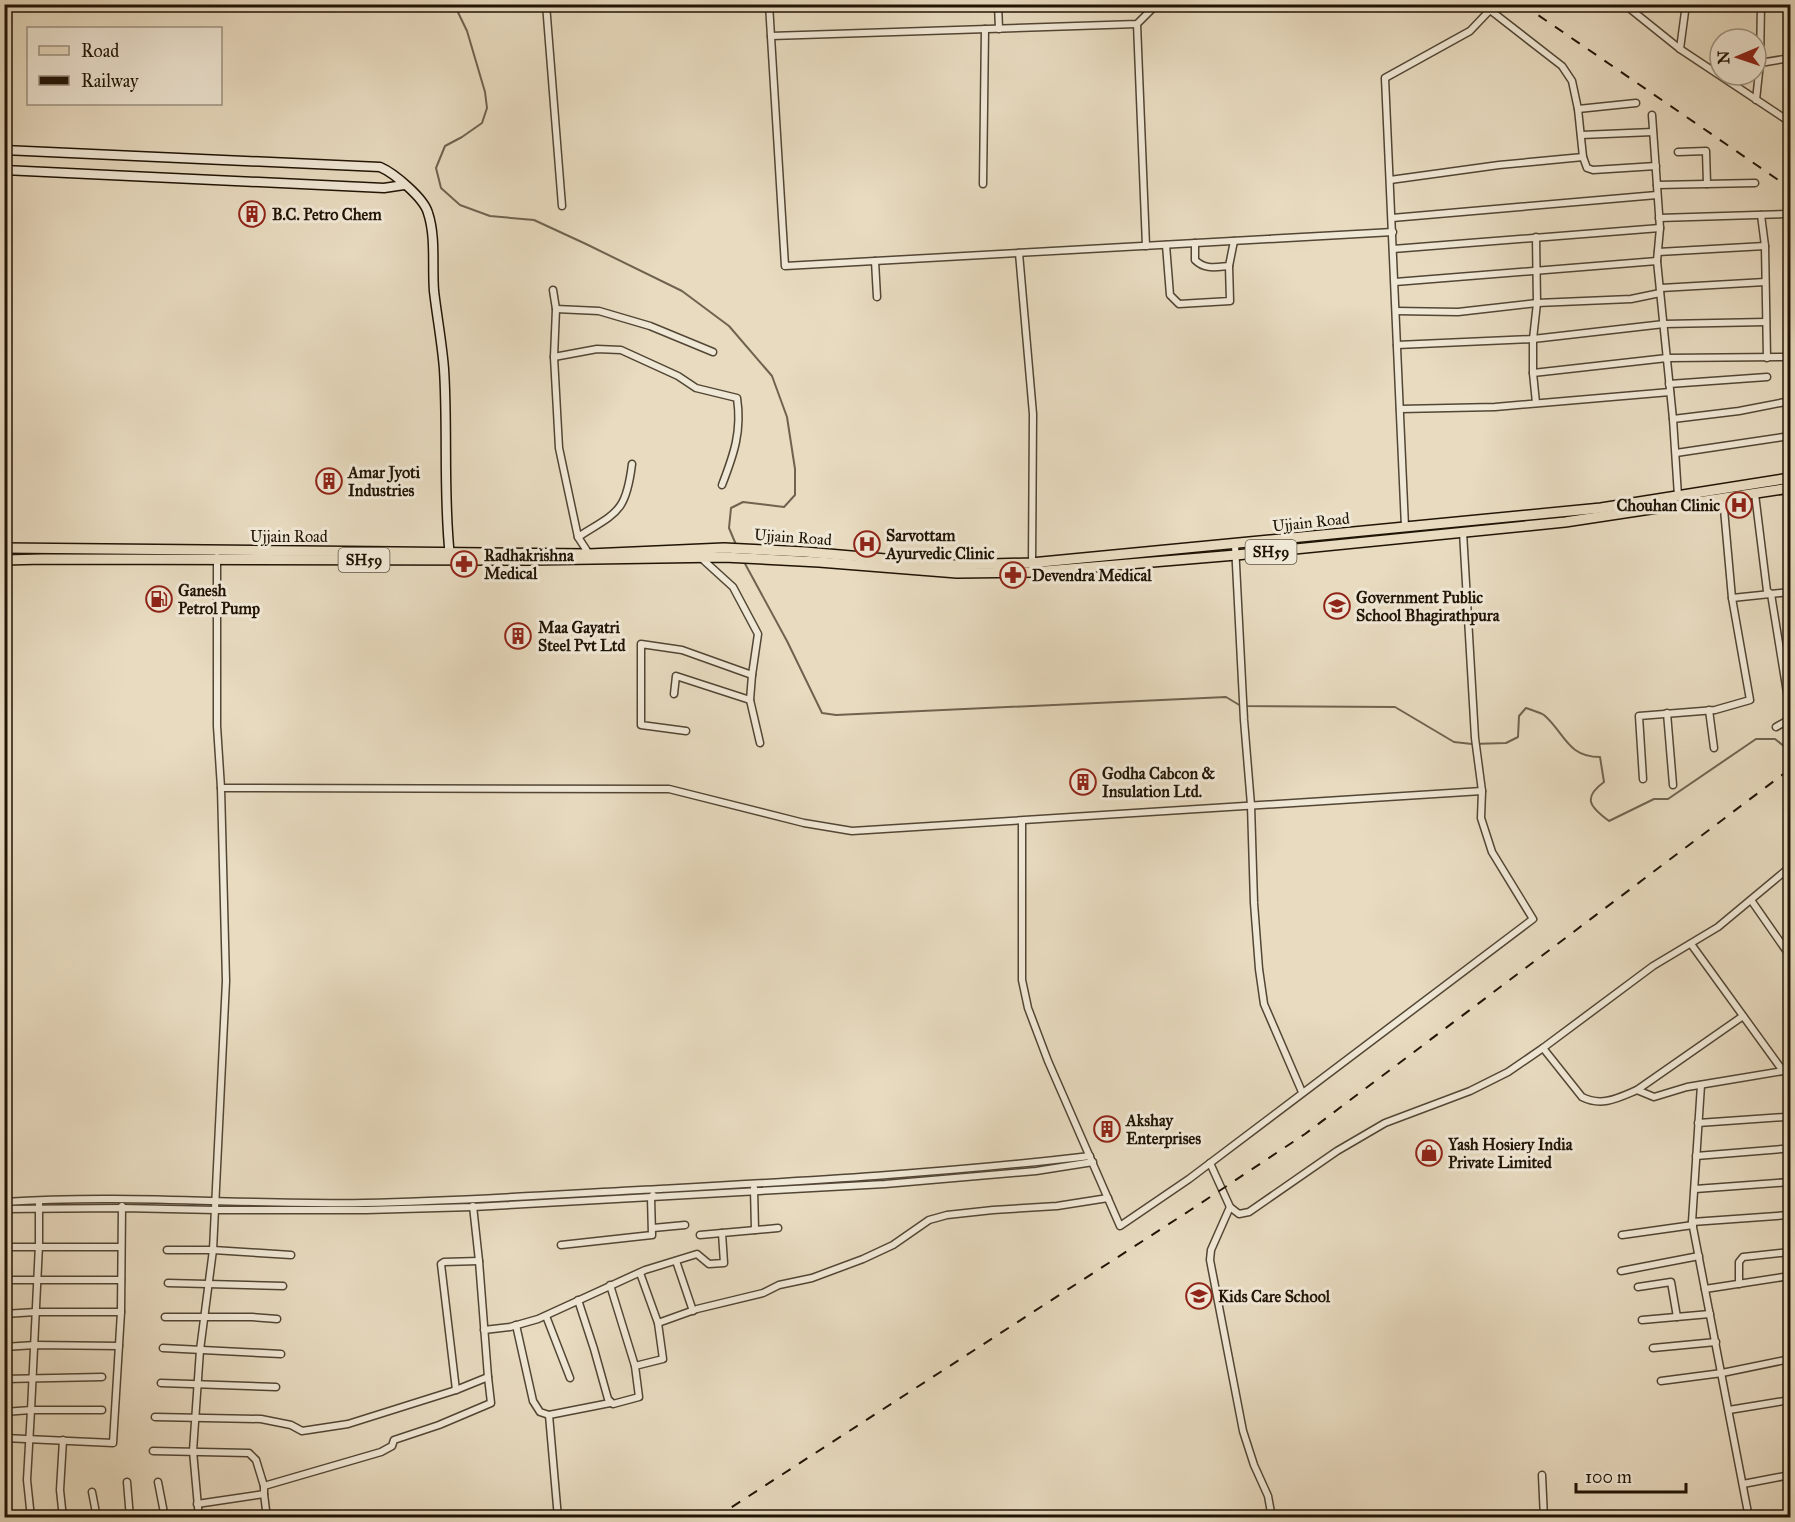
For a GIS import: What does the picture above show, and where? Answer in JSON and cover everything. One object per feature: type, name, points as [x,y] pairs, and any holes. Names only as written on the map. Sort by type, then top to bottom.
[{"type":"main road","name":"Ujjain Road","points":[[1236,550],[1405,527],[1601,508],[1791,478]]},
{"type":"main road","name":"Ujjain Road","points":[[450,556],[724,552],[1032,568],[1565,522],[1789,488]]},
{"type":"main road","name":"Ujjain Road","points":[[4,548],[217,555]]},
{"type":"main road","name":"Ujjain Road","points":[[4,560],[217,555],[700,557],[724,552]]},
{"type":"street","points":[[546,4],[562,206]]},
{"type":"street","points":[[769,4],[785,266],[1393,232]]},
{"type":"street","points":[[998,4],[999,28]]},
{"type":"street","points":[[771,36],[1137,24],[1157,4]]},
{"type":"street","points":[[1624,4],[1680,49],[1791,122]]},
{"type":"street","points":[[1680,49],[1686,4]]},
{"type":"street","points":[[1761,4],[1761,27]]},
{"type":"street","points":[[1405,527],[1385,78],[1470,31],[1490,10],[1562,66],[1572,81],[1578,109],[1582,157],[1587,168],[1593,170],[1656,166]]},
{"type":"street","points":[[1137,24],[1146,246]]},
{"type":"street","points":[[983,184],[985,29]]},
{"type":"street","points":[[1768,62],[1791,58]]},
{"type":"street","points":[[1756,100],[1757,87]]},
{"type":"street","points":[[1578,109],[1636,103]]},
{"type":"street","points":[[1652,115],[1660,228],[1657,261],[1673,419],[1678,496]]},
{"type":"street","points":[[1581,135],[1653,132]]},
{"type":"street","points":[[4,150],[380,167],[392,172],[422,200],[428,213],[431,231],[434,291],[444,368],[450,556]]},
{"type":"street","points":[[1678,152],[1706,151],[1707,184]]},
{"type":"street","points":[[1390,180],[1499,165],[1582,157]]},
{"type":"street","points":[[4,170],[384,188],[404,185]]},
{"type":"street","points":[[1657,185],[1755,183]]},
{"type":"street","points":[[1392,218],[1658,195]]},
{"type":"street","points":[[1659,218],[1791,214]]},
{"type":"street","points":[[1761,215],[1765,246],[1767,358]]},
{"type":"street","points":[[1394,249],[1660,228]]},
{"type":"street","points":[[1536,237],[1537,303],[1533,339],[1536,403]]},
{"type":"street","points":[[1166,245],[1170,295],[1179,304],[1230,301],[1229,266],[1234,241]]},
{"type":"street","points":[[1195,243],[1195,260],[1201,266],[1211,268],[1229,266]]},
{"type":"street","points":[[1658,252],[1765,246]]},
{"type":"street","points":[[1019,253],[1033,414],[1032,568]]},
{"type":"street","points":[[875,261],[877,297]]},
{"type":"street","points":[[1395,282],[1657,261]]},
{"type":"street","points":[[1396,311],[1458,312],[1537,303],[1631,299],[1660,290],[1765,282]]},
{"type":"street","points":[[553,290],[556,309],[554,357],[559,448],[578,537],[589,554]]},
{"type":"street","points":[[556,309],[599,311],[650,326],[713,352]]},
{"type":"street","points":[[1397,345],[1533,339],[1664,324],[1766,322]]},
{"type":"street","points":[[554,357],[597,349],[621,350],[678,376],[696,388],[736,398],[738,430],[736,446],[722,485]]},
{"type":"street","points":[[1533,373],[1666,358],[1791,357]]},
{"type":"street","points":[[1669,384],[1767,376]]},
{"type":"street","points":[[1400,409],[1495,407],[1670,392]]},
{"type":"street","points":[[1673,419],[1739,411],[1791,401]]},
{"type":"street","points":[[1676,453],[1791,436]]},
{"type":"street","points":[[578,537],[609,519],[622,506],[628,492],[632,464]]},
{"type":"street","points":[[1789,488],[1791,506]]},
{"type":"street","points":[[1755,494],[1767,591],[1771,594],[1791,712],[1789,720],[1776,727]]},
{"type":"street","points":[[1643,779],[1639,716],[1709,710],[1750,700],[1732,598],[1723,498]]},
{"type":"street","points":[[1022,821],[1022,980],[1028,1008],[1120,1226],[1210,1163],[1533,919],[1492,852],[1481,818],[1482,791],[1477,753],[1463,532]]},
{"type":"street","points":[[1236,550],[1243,704],[1251,806],[1254,903],[1264,1004],[1302,1092]]},
{"type":"street","points":[[199,1518],[193,1451],[200,1350],[217,1201],[226,981],[221,788],[217,726],[217,555]]},
{"type":"street","points":[[700,557],[733,587],[758,634],[750,700],[760,743]]},
{"type":"street","points":[[1732,598],[1791,592]]},
{"type":"street","points":[[686,731],[641,725],[640,644],[682,650],[752,675]]},
{"type":"street","points":[[674,694],[676,676],[750,700]]},
{"type":"street","points":[[1709,710],[1714,748]]},
{"type":"street","points":[[1666,713],[1673,785]]},
{"type":"street","points":[[221,788],[669,789],[804,823],[852,831],[1482,791]]},
{"type":"street","points":[[1210,1163],[1230,1207],[1239,1214],[1249,1212],[1337,1151],[1385,1124],[1508,1072],[1653,966],[1718,927],[1791,867]]},
{"type":"street","points":[[1751,900],[1791,956]]},
{"type":"street","points":[[1637,1090],[1654,1097],[1701,1085],[1787,1071],[1743,1016],[1691,944]]},
{"type":"street","points":[[1543,1048],[1581,1097],[1590,1101],[1609,1101],[1637,1090],[1743,1016]]},
{"type":"street","points":[[1701,1085],[1693,1224],[1749,1518]]},
{"type":"street","points":[[1698,1123],[1785,1118]]},
{"type":"street","points":[[1696,1156],[1782,1149]]},
{"type":"street","points":[[4,1209],[473,1208],[651,1197],[1032,1162],[1092,1159]]},
{"type":"street","points":[[1695,1189],[1791,1182]]},
{"type":"street","points":[[4,1202],[122,1200],[363,1203],[472,1200],[657,1189],[754,1188]]},
{"type":"street","points":[[754,1188],[755,1230]]},
{"type":"street","points":[[561,1245],[652,1235],[651,1197],[657,1189]]},
{"type":"street","points":[[658,1323],[693,1311],[763,1293],[779,1285],[812,1278],[863,1260],[893,1245],[929,1220],[947,1215],[1057,1206],[1108,1198]]},
{"type":"street","points":[[32,1518],[27,1480],[38,1279],[39,1200]]},
{"type":"street","points":[[4,1438],[113,1443],[121,1312],[122,1200]]},
{"type":"street","points":[[264,1486],[381,1452],[392,1446],[394,1440],[439,1425],[490,1403],[472,1200]]},
{"type":"street","points":[[1230,1207],[1214,1241],[1210,1260],[1243,1431],[1254,1465],[1268,1496],[1272,1518]]},
{"type":"street","points":[[1622,1235],[1693,1224],[1791,1215]]},
{"type":"street","points":[[653,1228],[686,1225]]},
{"type":"street","points":[[700,1235],[778,1228]]},
{"type":"street","points":[[484,1330],[516,1325],[546,1316],[610,1285],[697,1254],[709,1264],[724,1263],[722,1233]]},
{"type":"street","points":[[4,1247],[121,1246]]},
{"type":"street","points":[[166,1250],[213,1250],[291,1255]]},
{"type":"street","points":[[1739,1284],[1739,1262],[1743,1257],[1791,1252]]},
{"type":"street","points":[[1621,1271],[1699,1256]]},
{"type":"street","points":[[456,1390],[441,1264],[479,1261]]},
{"type":"street","points":[[676,1261],[693,1311]]},
{"type":"street","points":[[635,1366],[663,1359],[658,1323],[640,1273]]},
{"type":"street","points":[[1706,1289],[1791,1276]]},
{"type":"street","points":[[4,1280],[121,1280]]},
{"type":"street","points":[[1638,1287],[1671,1282],[1677,1317]]},
{"type":"street","points":[[168,1283],[283,1286]]},
{"type":"street","points":[[516,1325],[533,1401],[540,1412],[549,1415],[636,1399],[639,1397],[635,1366],[610,1285]]},
{"type":"street","points":[[578,1300],[610,1403]]},
{"type":"street","points":[[4,1314],[121,1312]]},
{"type":"street","points":[[1642,1320],[1710,1314]]},
{"type":"street","points":[[546,1316],[570,1378]]},
{"type":"street","points":[[165,1317],[277,1319]]},
{"type":"street","points":[[1653,1348],[1716,1342]]},
{"type":"street","points":[[4,1347],[119,1346]]},
{"type":"street","points":[[163,1348],[281,1354]]},
{"type":"street","points":[[1661,1381],[1722,1373],[1791,1359]]},
{"type":"street","points":[[4,1379],[102,1377]]},
{"type":"street","points":[[155,1418],[261,1419],[291,1425],[302,1431],[348,1424],[456,1390],[488,1377]]},
{"type":"street","points":[[161,1383],[276,1388]]},
{"type":"street","points":[[1729,1410],[1791,1401]]},
{"type":"street","points":[[4,1412],[102,1410]]},
{"type":"street","points":[[549,1415],[558,1518]]},
{"type":"street","points":[[63,1440],[60,1490],[63,1518]]},
{"type":"street","points":[[153,1451],[249,1452],[256,1460],[264,1486],[267,1518]]},
{"type":"street","points":[[1542,1475],[1544,1518]]},
{"type":"street","points":[[1743,1484],[1791,1475]]},
{"type":"street","points":[[127,1482],[130,1518]]},
{"type":"street","points":[[158,1482],[165,1518]]},
{"type":"street","points":[[93,1491],[97,1518]]},
{"type":"street","points":[[197,1504],[264,1494]]},
{"type":"street","points":[[314,1518],[339,1515]]},
{"type":"waterway","points":[[454,4],[467,31],[485,92],[487,108],[482,123],[445,146],[436,168],[441,188],[460,205],[490,216],[534,220],[682,291],[729,326],[772,376],[787,417],[795,469],[795,495],[784,507],[743,502],[731,508],[729,528],[737,547]]},
{"type":"waterway","points":[[743,560],[787,641],[822,713],[836,715],[1226,697],[1241,706],[1395,707],[1454,742],[1472,744],[1506,743],[1518,737],[1519,716],[1526,708],[1544,715],[1568,743],[1580,753],[1600,757],[1604,782],[1593,793],[1591,802],[1593,807],[1609,821],[1654,799],[1668,799],[1756,739],[1775,739],[1790,751]]},
{"type":"waterway","points":[[1790,1125],[1788,1143],[1790,1150]]},
{"type":"railway","points":[[1522,4],[1790,188]]},
{"type":"railway","points":[[715,1518],[1305,1134],[1790,769]]},
{"type":"place","name":"B.C. Petro Chem","points":[[252,214]]},
{"type":"place","name":"Amar Jyoti Industries","points":[[329,481]]},
{"type":"place","name":"Chouhan Clinic","points":[[1739,505]]},
{"type":"place","name":"Sarvottam Ayurvedic Clinic","points":[[867,544]]},
{"type":"place","name":"Radhakrishna Medical","points":[[464,564]]},
{"type":"place","name":"Devendra Medical","points":[[1013,575]]},
{"type":"place","name":"Ganesh Petrol Pump","points":[[159,599]]},
{"type":"place","name":"Government Public School Bhagirathpura","points":[[1337,606]]},
{"type":"place","name":"Maa Gayatri Steel Pvt Ltd","points":[[518,636]]},
{"type":"place","name":"Godha Cabcon & Insulation Ltd.","points":[[1083,782]]},
{"type":"place","name":"Akshay Enterprises","points":[[1107,1129]]},
{"type":"place","name":"Yash Hosiery India Private Limited","points":[[1429,1153]]},
{"type":"place","name":"Kids Care School","points":[[1199,1296]]}]
